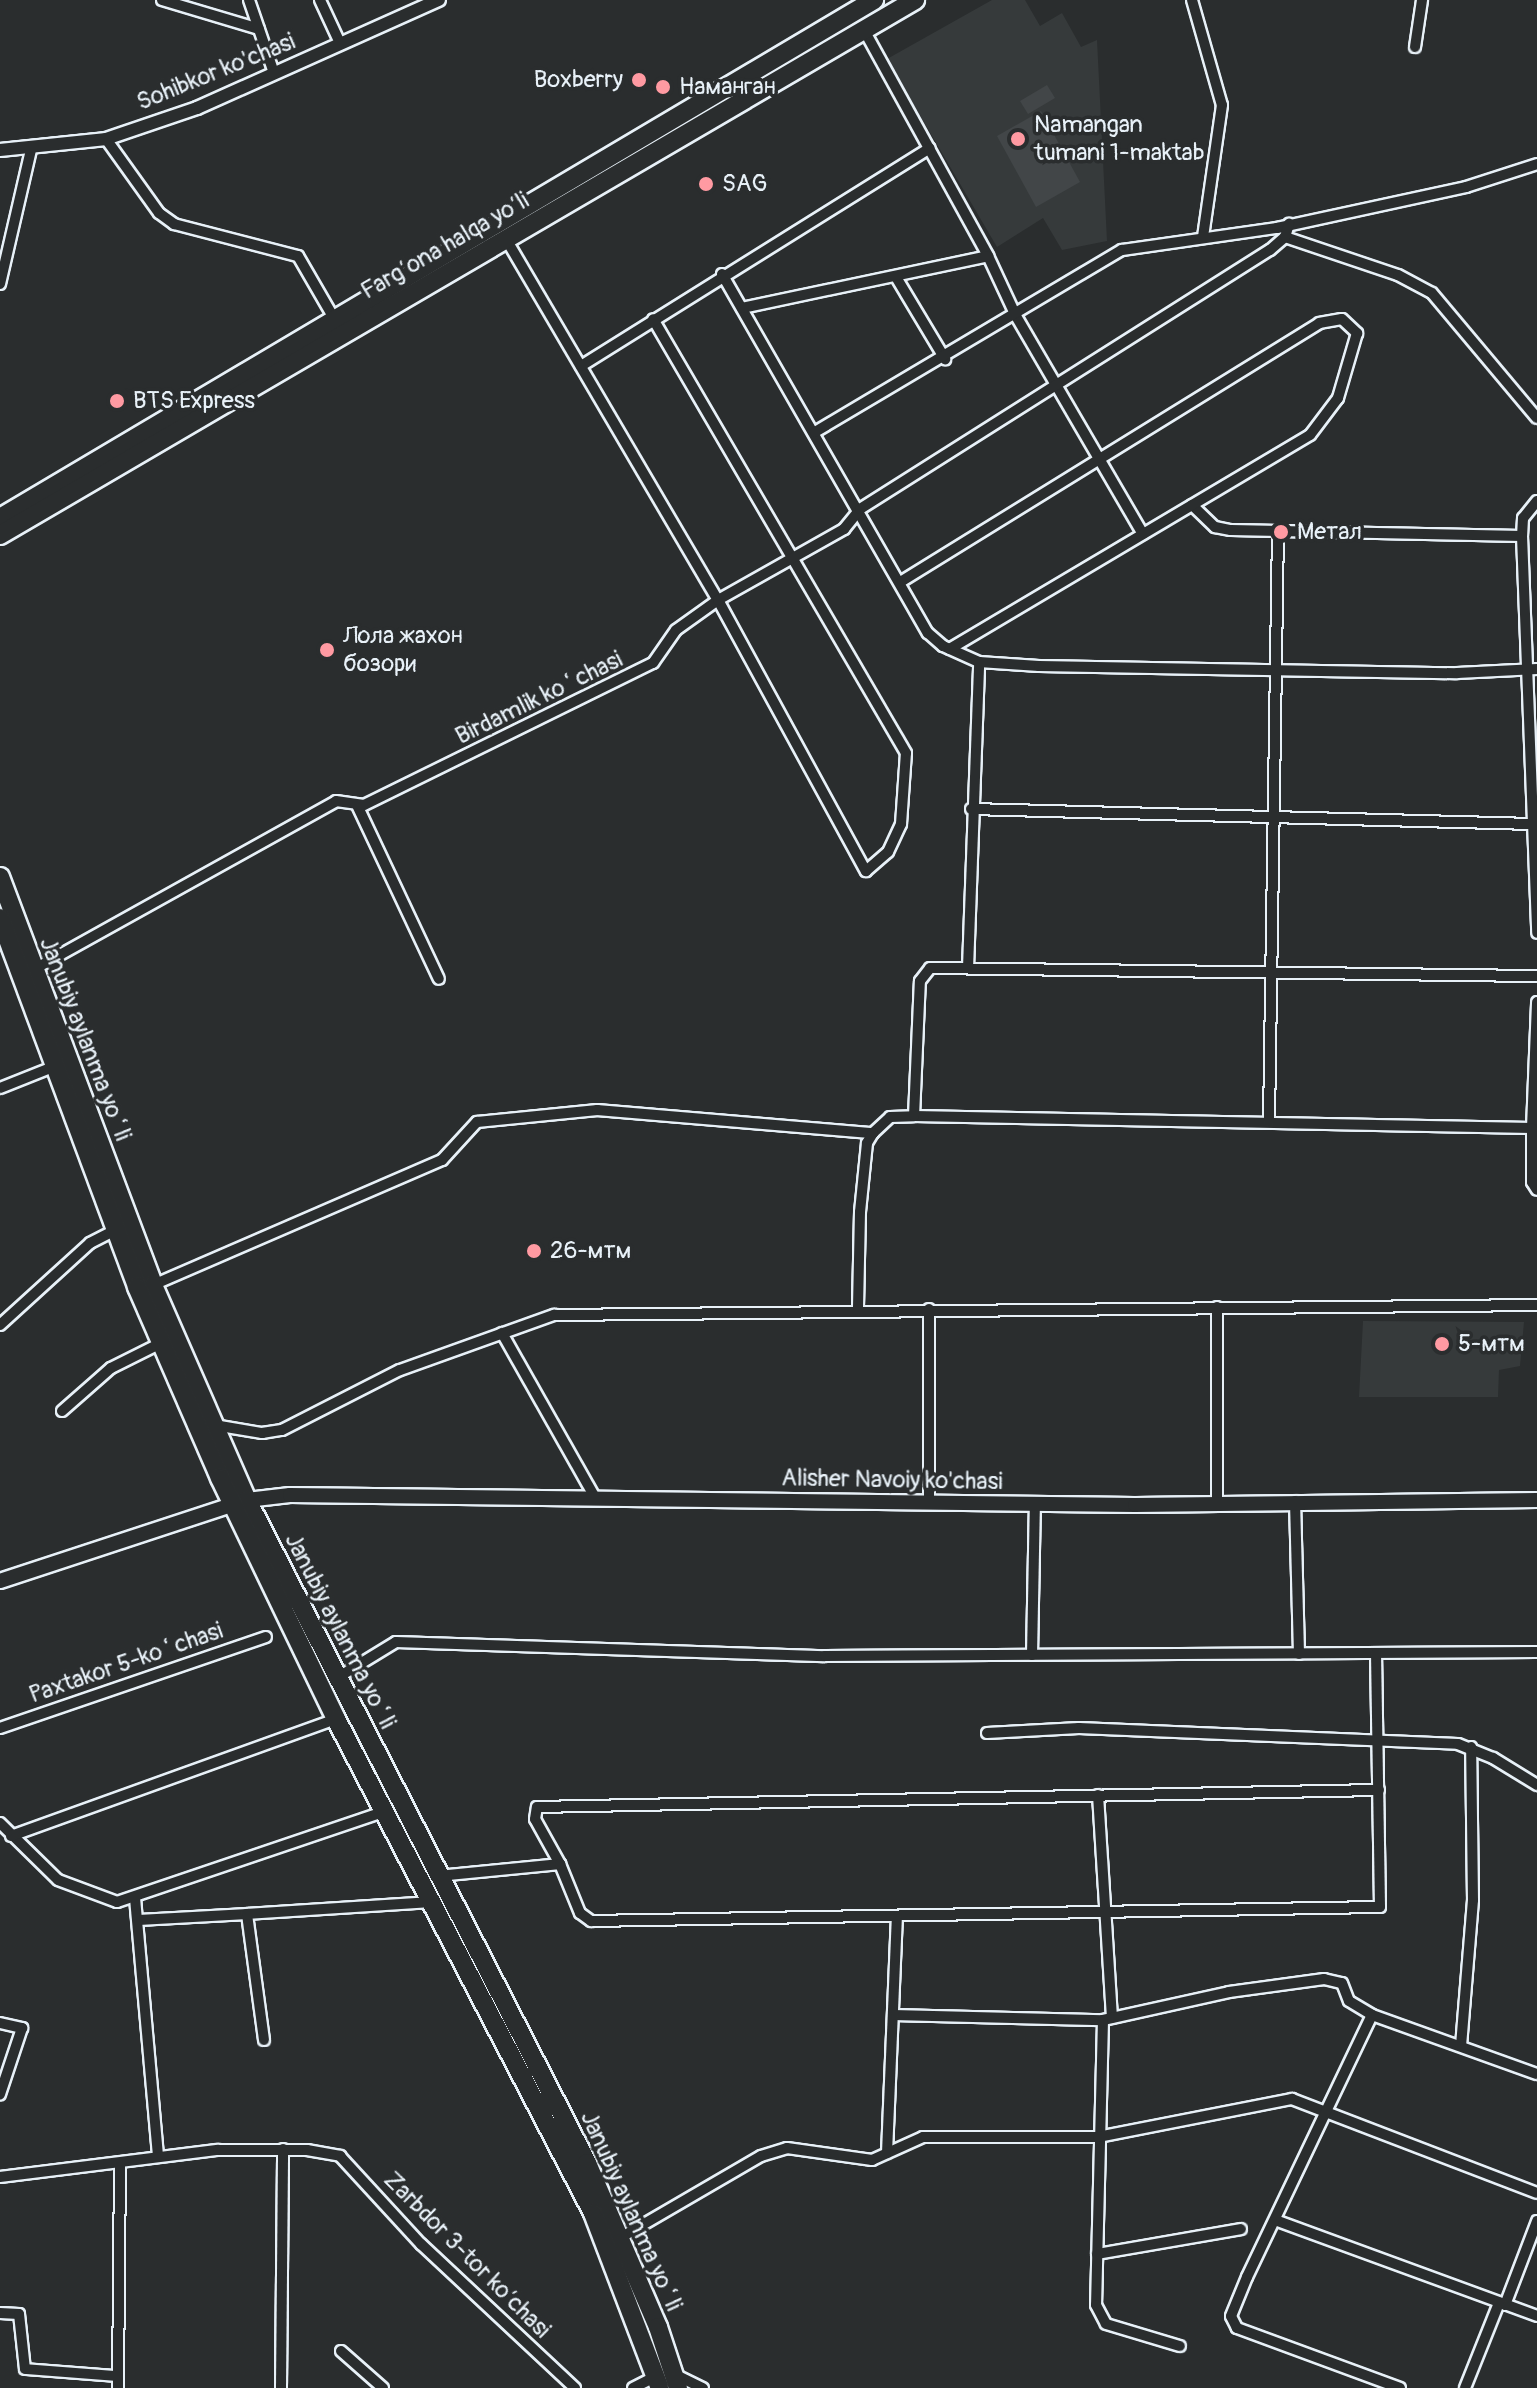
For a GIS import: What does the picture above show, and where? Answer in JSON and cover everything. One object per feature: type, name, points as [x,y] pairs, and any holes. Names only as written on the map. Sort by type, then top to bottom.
[{"type":"highway","name":"Farg‘ona halqa yo‘li","points":[[0,518],[874,0]]},
{"type":"highway","name":"Farg‘ona halqa yo‘li","points":[[0,535],[915,0]]},
{"type":"highway","name":"Janubiy aylanma yoʻli","points":[[0,877],[53,1067],[161,1343],[240,1503],[336,1719],[593,2213],[667,2382]]},
{"type":"highway","name":"Janubiy aylanma yoʻli","points":[[0,918],[27,973],[153,1285],[214,1425],[240,1503],[336,1679],[620,2238],[667,2382]]},
{"type":"main road","name":"Alisher Navoiy ko'chasi","points":[[0,1581],[240,1503],[290,1495],[1035,1504],[1537,1500]]},
{"type":"street","points":[[162,0],[259,29]]},
{"type":"street","points":[[249,0],[274,73]]},
{"type":"street","points":[[320,0],[340,43]]},
{"type":"street","name":"Sohibkor ko'chasi","points":[[0,150],[31,150],[106,139],[197,108],[439,0]]},
{"type":"street","points":[[1192,0],[1222,105],[1203,237]]},
{"type":"street","points":[[1415,47],[1422,0]]},
{"type":"street","points":[[864,30],[988,256],[1016,316],[1143,534]]},
{"type":"street","points":[[106,139],[159,213],[174,224],[298,256],[336,321]]},
{"type":"street","points":[[581,366],[722,274],[930,148]]},
{"type":"street","points":[[0,284],[31,150]]},
{"type":"street","points":[[815,432],[1016,316],[1103,257],[1289,224],[1466,187],[1537,164]]},
{"type":"street","points":[[1289,224],[1285,237],[1398,275],[1432,293],[1537,418]]},
{"type":"street","name":"Birdamlik koʻchasi","points":[[27,973],[336,801],[357,805],[653,663],[676,630],[718,600],[852,523],[860,509],[1056,387],[1285,237]]},
{"type":"street","points":[[506,239],[718,600],[866,871],[888,852],[901,824],[907,758],[653,319]]},
{"type":"street","points":[[742,308],[988,256]]},
{"type":"street","points":[[722,274],[902,581],[928,633],[950,649],[979,662],[1537,669]]},
{"type":"street","points":[[896,277],[945,359]]},
{"type":"street","points":[[902,581],[1319,323],[1332,318],[1349,321],[1357,333],[1353,355],[1338,398],[1319,426],[1260,468],[950,649]]},
{"type":"street","points":[[1537,501],[1523,518],[1522,536],[1524,670],[1537,933]]},
{"type":"street","points":[[1192,505],[1217,528],[1522,536]]},
{"type":"street","points":[[1269,1122],[1274,969],[1278,532]]},
{"type":"street","points":[[968,968],[971,809],[979,662]]},
{"type":"street","points":[[357,805],[439,979]]},
{"type":"street","points":[[971,809],[1276,820],[1534,824]]},
{"type":"street","points":[[914,1116],[921,975],[930,968],[1274,969],[1537,976]]},
{"type":"street","points":[[1537,1002],[1531,1172],[1537,1190]]},
{"type":"street","points":[[0,1088],[53,1067]]},
{"type":"street","points":[[153,1285],[442,1160],[471,1126],[484,1119],[597,1110],[873,1133]]},
{"type":"street","points":[[858,1310],[860,1212],[867,1143],[890,1117],[1532,1128]]},
{"type":"street","points":[[0,1325],[90,1243],[115,1230]]},
{"type":"street","points":[[214,1425],[262,1433],[282,1430],[400,1370],[554,1315],[1537,1305]]},
{"type":"street","points":[[1217,1307],[1217,1503]]},
{"type":"street","points":[[929,1309],[929,1502]]},
{"type":"street","points":[[502,1333],[596,1499]]},
{"type":"street","points":[[62,1411],[111,1368],[161,1343]]},
{"type":"street","points":[[1295,1501],[1299,1654]]},
{"type":"street","points":[[1032,1655],[1035,1504]]},
{"type":"street","name":"Paxtakor 5-koʻchasi","points":[[0,1728],[266,1637]]},
{"type":"street","points":[[336,1679],[396,1642],[825,1656],[1537,1652]]},
{"type":"street","points":[[1376,1653],[1379,1741],[1380,1907],[897,1919],[591,1921],[580,1913],[560,1864],[535,1819],[537,1807],[1379,1790]]},
{"type":"street","points":[[11,1836],[336,1719]]},
{"type":"street","points":[[987,1733],[1079,1728],[1471,1747],[1537,1785]]},
{"type":"street","points":[[1461,2046],[1473,1900],[1471,1747]]},
{"type":"street","points":[[1098,1795],[1107,2019],[1098,2137],[1099,2317],[1106,2324],[1180,2346]]},
{"type":"street","points":[[0,1823],[58,1880],[117,1902],[386,1811]]},
{"type":"street","points":[[437,1876],[560,1864]]},
{"type":"street","points":[[135,1898],[158,2156]]},
{"type":"street","points":[[139,1920],[433,1902]]},
{"type":"street","points":[[247,1914],[264,2040]]},
{"type":"street","points":[[887,2153],[897,1919]]},
{"type":"street","points":[[893,2015],[1107,2019],[1229,1992],[1324,1979],[1342,1983],[1349,2001],[1372,2015],[1537,2074]]},
{"type":"street","points":[[1372,2015],[1234,2308],[1233,2324],[1249,2335],[1400,2388]]},
{"type":"street","points":[[0,2023],[22,2028],[0,2094]]},
{"type":"street","points":[[620,2238],[761,2156],[787,2148],[861,2160],[887,2153],[911,2140],[936,2135],[1098,2137],[1282,2100],[1302,2100],[1325,2115],[1537,2193]]},
{"type":"street","points":[[281,2388],[283,2149]]},
{"type":"street","name":"Zarbdor 3-tor koʼchasi","points":[[0,2177],[120,2165],[158,2156],[283,2149],[340,2156],[352,2163],[421,2244],[575,2388]]},
{"type":"street","points":[[118,2388],[120,2165]]},
{"type":"street","points":[[1275,2220],[1537,2316]]},
{"type":"street","points":[[1465,2388],[1537,2221]]},
{"type":"street","points":[[1097,2254],[1241,2229]]},
{"type":"street","points":[[0,2313],[19,2314],[25,2369],[116,2376]]},
{"type":"street","points":[[341,2351],[383,2388]]},
{"type":"street","points":[[633,2388],[667,2382],[703,2388]]},
{"type":"shaded area","name":"Namangan tumani 1-maktab","points":[[992,0],[1025,0],[1040,26],[1062,13],[1081,47],[1097,40],[1107,241],[1062,250],[1043,218],[997,247],[887,59]]},
{"type":"shaded area","points":[[1047,85],[1055,98],[1028,114],[1020,101]]},
{"type":"shaded area","points":[[1041,111],[1080,182],[1036,207],[997,136]]},
{"type":"shaded area","name":"5-мтм","points":[[1363,1321],[1524,1322],[1520,1366],[1499,1370],[1498,1397],[1359,1397]]},
{"type":"place","name":"Boxberry","points":[[639,80]]},
{"type":"place","name":"Наманган","points":[[663,87]]},
{"type":"place","name":"Namangan tumani 1-maktab","points":[[1018,139]]},
{"type":"place","name":"SAG","points":[[706,184]]},
{"type":"place","name":"BTS Express","points":[[117,401]]},
{"type":"place","name":"Метал","points":[[1281,532]]},
{"type":"place","name":"Лола жахон бозори","points":[[327,650]]},
{"type":"place","name":"26-мтм","points":[[534,1251]]},
{"type":"place","name":"5-мтм","points":[[1442,1344]]}]
